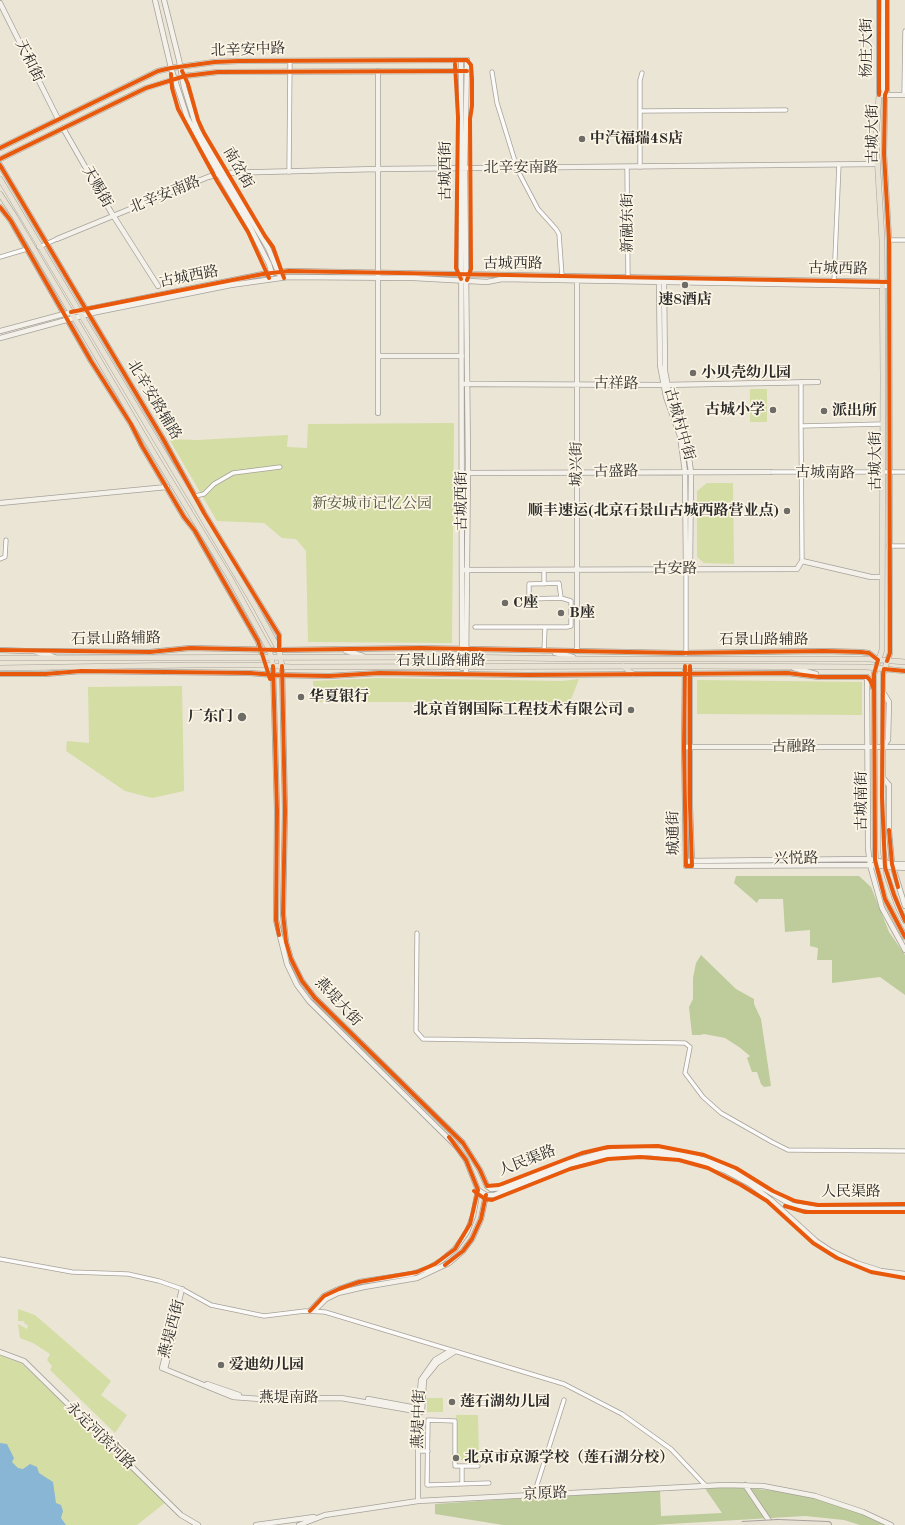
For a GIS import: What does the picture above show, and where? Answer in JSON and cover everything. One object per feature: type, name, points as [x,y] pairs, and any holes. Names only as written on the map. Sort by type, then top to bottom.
[{"type":"highway","points":[[742,1525],[828,1525]]},
{"type":"main road","name":"北辛安中路","points":[[0,148],[158,71],[171,68],[215,62],[467,60]]},
{"type":"main road","name":"北辛安中路","points":[[0,160],[146,88],[182,77],[218,72],[467,71]]},
{"type":"main road","name":"古城大街","points":[[882,95],[876,139],[882,284],[882,424],[889,546],[890,653],[884,670]]},
{"type":"main road","name":"古城大街","points":[[878,660],[882,650],[882,577],[886,473],[889,240],[882,95]]},
{"type":"main road","points":[[0,179],[279,650],[282,656],[282,666]]},
{"type":"main road","points":[[0,194],[22,228],[74,319],[124,400],[170,481],[214,551],[269,649],[272,656],[273,666]]},
{"type":"main road","points":[[0,658],[155,659],[282,656],[464,657],[583,660],[878,660],[905,662]]},
{"type":"main road","name":"古城南街","points":[[878,660],[874,690],[876,863],[885,899],[905,937]]},
{"type":"main road","points":[[1,668],[81,666],[464,665],[876,668],[905,671]]},
{"type":"main road","points":[[623,666],[633,674]]},
{"type":"main road","name":"古城南街","points":[[884,670],[883,778],[885,864],[894,896],[905,921]]},
{"type":"street","name":"南岔街","points":[[155,0],[174,79],[187,117],[268,248],[280,278]]},
{"type":"street","name":"南岔街","points":[[164,0],[184,87],[197,129],[250,227],[274,278]]},
{"type":"street","name":"杨庄大街","points":[[879,0],[882,95]]},
{"type":"street","points":[[884,0],[882,95],[904,95],[905,31]]},
{"type":"street","name":"杨庄大街","points":[[882,95],[887,90],[887,0]]},
{"type":"street","name":"天和街","points":[[0,2],[58,119]]},
{"type":"street","name":"古城西街","points":[[460,60],[463,168],[464,384]]},
{"type":"street","name":"古城西街","points":[[463,168],[467,60]]},
{"type":"street","points":[[289,172],[290,61]]},
{"type":"street","points":[[378,71],[378,413]]},
{"type":"street","points":[[492,72],[497,103],[516,168],[538,209],[559,234],[562,276]]},
{"type":"street","points":[[640,168],[640,80],[642,73]]},
{"type":"street","points":[[640,111],[786,110]]},
{"type":"street","name":"天赐街","points":[[63,128],[113,215],[158,286]]},
{"type":"street","points":[[834,281],[839,164]]},
{"type":"street","name":"北辛安南路","points":[[57,239],[113,215],[221,174],[377,169],[587,166],[640,168],[877,164]]},
{"type":"street","name":"北辛安路辅路","points":[[0,165],[48,243],[204,513],[279,635],[279,650]]},
{"type":"street","name":"新融东街","points":[[628,168],[628,278]]},
{"type":"street","points":[[0,207],[11,221],[68,321],[218,571],[260,648],[263,657]]},
{"type":"street","points":[[22,228],[27,249]]},
{"type":"street","points":[[39,247],[57,239]]},
{"type":"street","points":[[889,240],[905,240]]},
{"type":"street","points":[[0,257],[27,249]]},
{"type":"street","name":"古城西路","points":[[0,338],[68,321],[82,316],[87,312],[278,272],[378,275],[487,282],[502,279],[577,279],[834,281],[882,284]]},
{"type":"street","name":"古城西路","points":[[0,331],[71,312],[87,312],[274,278],[378,275],[464,275],[562,276],[577,279],[628,278],[662,280],[888,284]]},
{"type":"street","name":"城兴街","points":[[577,279],[577,651]]},
{"type":"street","name":"古城村中街","points":[[662,280],[665,385],[680,436],[685,472],[688,569]]},
{"type":"street","name":"古城西街","points":[[464,281],[462,356],[468,463],[464,473],[464,673]]},
{"type":"street","points":[[378,356],[462,356]]},
{"type":"street","points":[[118,364],[122,383]]},
{"type":"street","points":[[801,382],[802,560],[871,576],[882,577]]},
{"type":"street","name":"古祥路","points":[[464,384],[665,385],[818,382]]},
{"type":"street","name":"古城村中街","points":[[665,385],[683,428],[691,472],[688,569]]},
{"type":"street","points":[[131,399],[137,396]]},
{"type":"street","points":[[124,400],[131,424]]},
{"type":"street","points":[[801,426],[882,424]]},
{"type":"street","points":[[195,496],[204,494],[214,484],[233,474],[280,467]]},
{"type":"street","name":"古城南路","points":[[770,472],[905,472]]},
{"type":"street","name":"古盛路","points":[[464,473],[770,472]]},
{"type":"street","points":[[0,503],[167,487]]},
{"type":"street","points":[[204,513],[205,525]]},
{"type":"street","points":[[0,559],[5,557],[6,540]]},
{"type":"street","points":[[889,546],[905,546]]},
{"type":"street","points":[[214,551],[218,571]]},
{"type":"street","name":"古安路","points":[[464,570],[797,569],[802,560]]},
{"type":"street","points":[[687,659],[688,569]]},
{"type":"street","points":[[544,570],[544,584]]},
{"type":"street","points":[[475,627],[570,626],[571,601],[561,598],[529,599],[529,584],[560,583],[561,598]]},
{"type":"street","points":[[545,627],[544,651],[583,660]]},
{"type":"street","name":"石景山路辅路","points":[[24,651],[132,652],[190,648],[260,648],[279,650],[464,649],[544,651],[861,652],[869,653],[878,660]]},
{"type":"street","points":[[0,650],[24,651],[57,658]]},
{"type":"street","points":[[340,650],[366,657]]},
{"type":"street","points":[[132,652],[155,659]]},
{"type":"street","name":"燕堤大街","points":[[273,666],[277,811],[276,920],[287,964],[297,985],[309,1001],[456,1146],[466,1160],[478,1190]]},
{"type":"street","name":"燕堤大街","points":[[282,666],[285,811],[283,914],[286,942],[291,959],[302,981],[315,998],[463,1143],[480,1170],[487,1186]]},
{"type":"street","name":"城通街","points":[[688,666],[692,863],[686,866],[684,747],[688,673]]},
{"type":"street","points":[[793,667],[829,676]]},
{"type":"street","name":"石景山路辅路","points":[[0,674],[45,674],[82,671],[354,676],[379,673],[527,675],[788,673],[867,677]]},
{"type":"street","points":[[867,677],[870,680],[874,690]]},
{"type":"street","points":[[867,677],[869,858],[882,908],[905,950]]},
{"type":"street","name":"古融路","points":[[684,747],[905,747]]},
{"type":"street","points":[[883,778],[889,785],[889,831],[893,866],[905,906]]},
{"type":"street","name":"兴悦路","points":[[692,863],[869,858],[876,863]]},
{"type":"street","name":"兴悦路","points":[[692,863],[870,865],[876,863],[905,868]]},
{"type":"street","name":"兴悦路","points":[[893,866],[905,864]]},
{"type":"street","points":[[417,933],[416,1031],[423,1039],[685,1043],[690,1047],[685,1073],[703,1097],[721,1113],[788,1150],[905,1151]]},
{"type":"street","name":"人民渠路","points":[[487,1186],[491,1189],[503,1188],[563,1164],[604,1152],[638,1149],[658,1150],[681,1153],[715,1163],[737,1172],[792,1205],[818,1209],[905,1209]]},
{"type":"street","name":"人民渠路","points":[[478,1190],[486,1195],[494,1196],[572,1164],[592,1158],[631,1153],[673,1155],[707,1164],[741,1179],[771,1200],[816,1241],[831,1251],[856,1263],[881,1271],[905,1274]]},
{"type":"street","points":[[312,1311],[324,1296],[339,1289],[359,1282],[412,1274],[429,1268],[444,1258],[462,1239],[473,1216],[478,1190]]},
{"type":"street","points":[[312,1311],[326,1299],[338,1293],[417,1278],[432,1272],[451,1261],[469,1243],[481,1219],[486,1195]]},
{"type":"street","points":[[0,1259],[72,1272],[128,1274],[159,1281],[184,1290],[211,1305],[264,1316],[312,1311],[325,1312],[379,1327],[452,1351],[564,1384],[622,1414],[671,1449],[705,1485]]},
{"type":"street","name":"燕堤西街","points":[[164,1367],[184,1290]]},
{"type":"street","name":"燕堤中街","points":[[419,1500],[420,1410],[424,1379],[436,1363],[452,1351]]},
{"type":"street","name":"永定河滨河路","points":[[0,1352],[24,1361],[181,1515],[198,1525]]},
{"type":"street","name":"燕堤南路","points":[[164,1367],[223,1394],[238,1397],[341,1398],[420,1410]]},
{"type":"street","points":[[536,1494],[536,1488],[564,1400]]},
{"type":"street","name":"燕堤中街","points":[[419,1500],[421,1451],[420,1410]]},
{"type":"street","points":[[478,1466],[455,1466],[455,1421],[428,1420],[427,1485],[489,1483]]},
{"type":"street","points":[[421,1451],[428,1451]]},
{"type":"street","points":[[462,1466],[462,1484]]},
{"type":"street","name":"京原路","points":[[299,1525],[325,1515],[419,1500],[705,1485],[745,1485],[779,1488],[815,1496],[863,1512],[891,1525]]},
{"type":"street","points":[[745,1485],[775,1524]]},
{"type":"street","points":[[256,1525],[325,1515]]},
{"type":"green space","points":[[750,389],[767,389],[767,422],[750,422]]},
{"type":"green space","name":"新安城市记忆公园","points":[[454,423],[452,643],[308,642],[306,551],[296,539],[282,538],[264,523],[217,521],[169,439],[197,440],[288,435],[287,447],[307,448],[308,424]]},
{"type":"green space","points":[[707,483],[733,483],[734,564],[704,563],[697,557],[697,491]]},
{"type":"green space","points":[[378,678],[562,681],[579,679],[570,702],[314,702],[313,681]]},
{"type":"green space","points":[[697,680],[862,682],[862,715],[697,714]]},
{"type":"green space","points":[[182,686],[184,791],[152,798],[125,791],[66,751],[67,741],[89,743],[88,687]]},
{"type":"green space","points":[[736,876],[859,876],[871,887],[889,932],[905,955],[905,995],[880,977],[832,983],[832,960],[817,960],[818,948],[810,946],[810,930],[785,932],[783,899],[759,899],[757,903],[734,883]]},
{"type":"green space","points":[[701,955],[736,989],[754,999],[754,1004],[761,1019],[771,1086],[764,1087],[761,1084],[757,1072],[752,1072],[747,1058],[750,1056],[739,1047],[725,1038],[704,1034],[692,1035],[689,1007],[693,999],[693,978],[696,963]]},
{"type":"green space","points":[[18,1309],[35,1315],[111,1381],[101,1395],[127,1415],[115,1433],[50,1370],[52,1366],[47,1360],[50,1354],[33,1343],[20,1338],[18,1324],[27,1329],[28,1325],[25,1324],[24,1321],[18,1321]]},
{"type":"green space","points":[[0,1355],[21,1363],[166,1502],[137,1525],[0,1525]]},
{"type":"green space","points":[[427,1398],[443,1398],[443,1412],[427,1412]]},
{"type":"green space","points":[[456,1415],[478,1415],[479,1460],[456,1460]]},
{"type":"green space","points":[[704,1487],[739,1487],[794,1493],[829,1502],[865,1514],[887,1525],[860,1525],[844,1520],[805,1516],[653,1525],[503,1525],[435,1514],[435,1504],[660,1489],[661,1516],[722,1513]]},
{"type":"water","points":[[0,1443],[7,1444],[14,1458],[12,1462],[18,1468],[23,1469],[30,1464],[37,1467],[39,1473],[53,1482],[56,1503],[61,1505],[63,1511],[61,1518],[66,1525],[0,1525]]},
{"type":"cycle path","points":[[879,0],[879,95]]},
{"type":"cycle path","points":[[887,0],[887,90],[885,95],[884,154],[889,240],[890,653],[887,661]]},
{"type":"cycle path","points":[[0,148],[158,71],[171,68],[215,62],[239,61],[467,60],[471,65],[472,79],[472,106],[470,119],[471,269],[467,280]]},
{"type":"cycle path","points":[[455,64],[458,117],[456,268],[461,279]]},
{"type":"cycle path","points":[[182,71],[188,84],[198,120],[204,133],[273,247],[284,278]]},
{"type":"cycle path","points":[[0,159],[146,88],[185,76],[218,72],[467,71]]},
{"type":"cycle path","points":[[171,74],[172,88],[178,109],[217,181],[248,232],[269,278]]},
{"type":"cycle path","points":[[0,165],[162,437],[204,513],[279,635],[279,650]]},
{"type":"cycle path","points":[[0,207],[11,221],[91,361],[131,424],[142,446],[184,517],[195,531],[258,641],[270,679]]},
{"type":"cycle path","points":[[71,312],[263,274],[289,271],[888,282]]},
{"type":"cycle path","points":[[0,650],[150,652],[190,648],[279,650],[420,648],[679,653],[824,651],[869,653],[878,660]]},
{"type":"cycle path","points":[[878,660],[874,674],[875,860],[885,899],[905,937]]},
{"type":"cycle path","points":[[273,666],[277,811],[276,920],[279,935]]},
{"type":"cycle path","points":[[282,666],[285,811],[283,914],[286,942],[291,959],[302,981],[315,998],[463,1143],[480,1170],[487,1186],[499,1185],[582,1153],[608,1147],[658,1146],[704,1155],[736,1168],[773,1191],[795,1201],[818,1205],[905,1204]]},
{"type":"cycle path","points":[[685,666],[684,747],[686,866],[692,866],[690,806],[690,666]]},
{"type":"cycle path","points":[[905,671],[884,669],[883,674],[882,797],[885,867],[894,895],[905,921]]},
{"type":"cycle path","points":[[0,674],[45,674],[81,671],[250,673],[329,676],[379,673],[527,675],[788,673],[819,677],[867,677],[870,680],[874,690]]},
{"type":"cycle path","points":[[889,830],[892,864],[898,887]]},
{"type":"cycle path","points":[[310,1311],[324,1296],[339,1289],[359,1282],[417,1272],[435,1264],[455,1249],[470,1224],[478,1190],[466,1160],[449,1137]]},
{"type":"cycle path","points":[[474,1191],[485,1199],[492,1200],[570,1169],[608,1159],[640,1157],[679,1160],[708,1168],[741,1185],[767,1201],[813,1243],[837,1258],[871,1272],[905,1278]]},
{"type":"cycle path","points":[[445,1265],[463,1251],[472,1239],[481,1219],[486,1195]]},
{"type":"cycle path","points":[[785,1206],[805,1212],[905,1212]]},
{"type":"place","name":"中汽福瑞4S店","points":[[582,139]]},
{"type":"place","name":"速8酒店","points":[[685,285]]},
{"type":"place","name":"小贝壳幼儿园","points":[[693,373]]},
{"type":"place","name":"古城小学","points":[[773,410]]},
{"type":"place","name":"派出所","points":[[824,411]]},
{"type":"place","name":"顺丰速运(北京石景山古城西路营业点)","points":[[787,511]]},
{"type":"place","name":"C座","points":[[505,603]]},
{"type":"place","name":"B座","points":[[561,613]]},
{"type":"place","name":"华夏银行","points":[[301,697]]},
{"type":"place","name":"北京首钢国际工程技术有限公司","points":[[631,710]]},
{"type":"place","name":"厂东门","points":[[242,717]]},
{"type":"place","name":"爱迪幼儿园","points":[[221,1365]]},
{"type":"place","name":"莲石湖幼儿园","points":[[452,1402]]},
{"type":"place","name":"北京市京源学校（莲石湖分校）","points":[[456,1458]]}]
